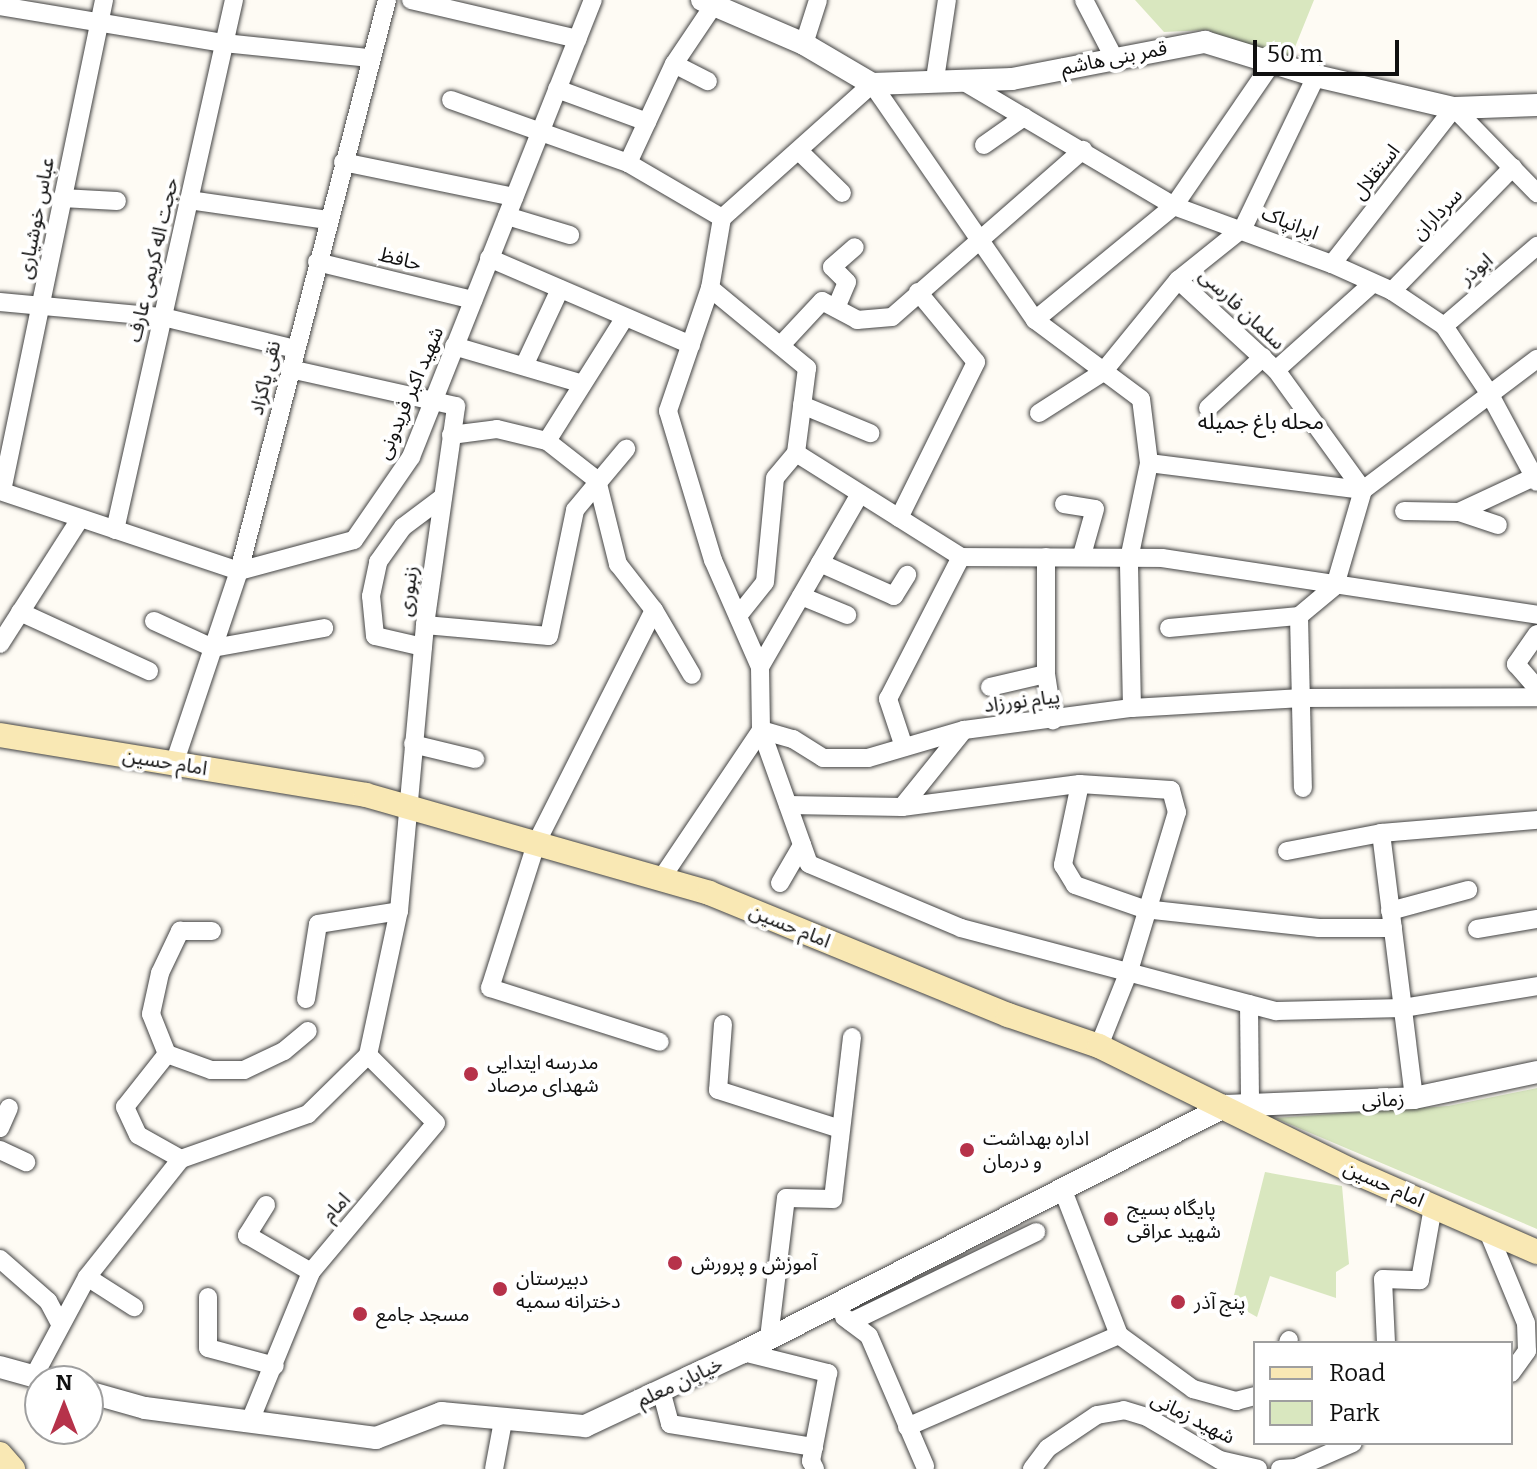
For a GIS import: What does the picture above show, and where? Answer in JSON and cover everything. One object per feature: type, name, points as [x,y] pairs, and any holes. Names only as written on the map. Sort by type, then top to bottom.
[{"type":"main road","name":"امام حسین","points":[[0,735],[366,795],[709,893],[1008,1015],[1099,1046],[1433,1207],[1537,1252]]},
{"type":"main road","points":[[0,1454],[13,1469]]},
{"type":"street","name":"عباس خوشیاری","points":[[1,491],[104,0]]},
{"type":"street","name":"حجت اله کریمی عارف","points":[[115,530],[234,0]]},
{"type":"street","name":"نقی پاکزاد","points":[[174,764],[239,571],[387,0]]},
{"type":"street","points":[[411,0],[577,39]]},
{"type":"street","name":"شهید اکبر فریدونی","points":[[239,571],[354,540],[411,457],[593,0]]},
{"type":"street","points":[[804,44],[818,0]]},
{"type":"street","points":[[935,79],[947,0]]},
{"type":"street","points":[[1084,0],[1113,56]]},
{"type":"street","points":[[628,163],[674,64],[708,3],[804,44],[872,84],[1035,320],[1141,399],[1149,463],[1129,559],[1132,708]]},
{"type":"street","points":[[0,6],[224,43],[370,58]]},
{"type":"street","name":"قمر بنی هاشم","points":[[872,84],[935,79],[1012,79],[1113,56],[1205,42],[1316,76],[1454,108],[1537,105]]},
{"type":"street","points":[[1035,320],[1174,206],[1272,63]]},
{"type":"street","points":[[674,64],[708,81]]},
{"type":"street","points":[[1039,413],[1103,372],[1178,280],[1243,228],[1316,76]]},
{"type":"street","name":"ایرانپاک","points":[[959,79],[1174,206],[1243,228],[1332,264],[1392,291],[1444,326],[1489,393],[1535,480]]},
{"type":"street","points":[[872,84],[722,218],[710,288],[668,411],[713,560],[760,667],[761,730],[809,864],[961,928],[1079,962],[1129,971],[1276,1011],[1403,1008],[1537,986]]},
{"type":"street","points":[[557,89],[647,122]]},
{"type":"street","points":[[451,100],[541,129],[628,163],[722,218]]},
{"type":"street","points":[[1454,108],[1537,193]]},
{"type":"street","name":"استقلال","points":[[1332,264],[1454,108]]},
{"type":"street","points":[[984,145],[1024,117]]},
{"type":"street","points":[[781,345],[822,301],[857,320],[892,317],[1083,150]]},
{"type":"street","points":[[799,151],[842,193]]},
{"type":"street","points":[[343,162],[514,197]]},
{"type":"street","name":"سرداران","points":[[1392,291],[1513,167]]},
{"type":"street","points":[[62,198],[117,201]]},
{"type":"street","points":[[189,200],[328,220]]},
{"type":"street","points":[[507,216],[570,235]]},
{"type":"street","name":"ابوذر","points":[[1444,326],[1537,246]]},
{"type":"street","points":[[836,308],[847,282],[832,267],[855,247]]},
{"type":"street","points":[[489,258],[691,345]]},
{"type":"street","name":"حافظ","points":[[317,262],[473,300]]},
{"type":"street","name":"سلمان فارسی","points":[[1178,280],[1269,364],[1363,490]]},
{"type":"street","name":"سلمان فارسی","points":[[1269,364],[1373,283]]},
{"type":"street","points":[[710,288],[807,368],[796,453],[775,478],[765,582],[738,616]]},
{"type":"street","points":[[524,366],[560,289]]},
{"type":"street","points":[[899,518],[976,362],[918,292]]},
{"type":"street","points":[[0,302],[163,317],[295,349]]},
{"type":"street","points":[[547,441],[625,317]]},
{"type":"street","points":[[454,346],[583,384]]},
{"type":"street","points":[[1169,628],[1299,616],[1335,586],[1363,490],[1537,359]]},
{"type":"street","points":[[1208,408],[1269,364]]},
{"type":"street","points":[[290,369],[434,398]]},
{"type":"street","name":"زنبوری","points":[[368,1055],[399,911],[425,625],[456,406],[434,398]]},
{"type":"street","points":[[802,405],[870,433]]},
{"type":"street","points":[[451,435],[497,429],[547,441],[597,480],[618,564],[654,610],[692,675]]},
{"type":"street","points":[[425,625],[549,636],[575,510],[626,449]]},
{"type":"street","points":[[796,453],[961,557],[1082,555],[1162,558],[1537,615]]},
{"type":"street","points":[[1149,463],[1363,490]]},
{"type":"street","points":[[1459,512],[1535,480]]},
{"type":"street","points":[[1,491],[239,571]]},
{"type":"street","points":[[760,667],[860,494]]},
{"type":"street","points":[[423,647],[375,636],[371,596],[378,562],[403,527],[443,497]]},
{"type":"street","points":[[1064,504],[1095,509],[1082,555]]},
{"type":"street","points":[[1404,511],[1459,512],[1498,525]]},
{"type":"street","points":[[0,644],[80,519]]},
{"type":"street","points":[[904,747],[888,699],[961,557]]},
{"type":"street","points":[[1046,557],[1046,674],[1053,720]]},
{"type":"street","points":[[820,563],[894,596],[907,575]]},
{"type":"street","points":[[801,596],[847,615]]},
{"type":"street","points":[[654,610],[536,844],[490,988],[660,1042]]},
{"type":"street","points":[[20,612],[149,671]]},
{"type":"street","points":[[1299,616],[1298,698],[1303,788]]},
{"type":"street","points":[[154,621],[213,648],[324,628]]},
{"type":"street","points":[[1537,634],[1516,664],[1537,688]]},
{"type":"street","points":[[990,687],[1046,674]]},
{"type":"street","name":"پیام نورزاد","points":[[761,730],[793,739],[823,758],[868,758],[964,730],[1132,708],[1298,698],[1537,697]]},
{"type":"street","points":[[661,879],[761,730]]},
{"type":"street","points":[[902,807],[964,730]]},
{"type":"street","points":[[413,744],[475,759]]},
{"type":"street","points":[[788,805],[902,807],[1080,784],[1171,790],[1177,812],[1144,909],[1129,971],[1099,1046]]},
{"type":"street","points":[[1080,784],[1063,865],[1075,885],[1144,909],[1319,928],[1392,920],[1468,890]]},
{"type":"street","points":[[1287,851],[1381,833],[1537,820]]},
{"type":"street","points":[[1381,833],[1414,1098]]},
{"type":"street","points":[[780,883],[802,845]]},
{"type":"street","points":[[306,999],[318,924],[399,911]]},
{"type":"street","points":[[1477,929],[1537,919]]},
{"type":"street","points":[[212,931],[180,931],[160,973],[151,1014],[167,1054],[211,1070],[244,1070],[284,1051],[308,1031]]},
{"type":"street","points":[[1249,1004],[1250,1107]]},
{"type":"street","points":[[723,1024],[718,1090],[840,1129]]},
{"type":"street","points":[[769,1338],[786,1198],[833,1199],[852,1037]]},
{"type":"street","points":[[167,1054],[125,1107],[138,1135],[181,1159]]},
{"type":"street","points":[[46,1365],[59,1322],[87,1277],[181,1159],[308,1114],[368,1055]]},
{"type":"street","name":"امام","points":[[250,1421],[311,1272],[436,1123],[368,1055]]},
{"type":"street","name":"زمانی","points":[[1226,1106],[1414,1098],[1537,1072]]},
{"type":"street","name":"خیابان معلم","points":[[104,1396],[145,1408],[376,1438],[441,1413],[585,1426],[743,1352],[1226,1106]]},
{"type":"street","points":[[0,1128],[9,1108]]},
{"type":"street","points":[[0,1150],[26,1162]]},
{"type":"street","points":[[1062,1188],[1119,1335],[1193,1389],[1236,1401],[1253,1397]]},
{"type":"street","points":[[266,1205],[247,1235],[311,1272]]},
{"type":"street","points":[[1386,1341],[1383,1279],[1420,1280],[1433,1207]]},
{"type":"street","points":[[1487,1229],[1526,1323],[1527,1351],[1513,1370]]},
{"type":"street","points":[[851,1322],[1036,1232]]},
{"type":"street","points":[[0,1259],[48,1301],[59,1322]]},
{"type":"street","points":[[87,1277],[134,1307]]},
{"type":"street","points":[[208,1297],[208,1348],[275,1366]]},
{"type":"street","points":[[831,1307],[869,1336],[925,1466]]},
{"type":"street","points":[[907,1427],[1119,1335]]},
{"type":"street","points":[[743,1352],[828,1373],[814,1447],[815,1469]]},
{"type":"street","points":[[0,1367],[24,1374]]},
{"type":"street","points":[[661,1390],[670,1424],[814,1447]]},
{"type":"street","name":"شهید زمانی","points":[[1032,1469],[1048,1448],[1097,1415],[1124,1410],[1147,1417],[1220,1460],[1258,1469]]},
{"type":"street","points":[[494,1469],[503,1421]]},
{"type":"street","points":[[1280,1469],[1296,1468],[1348,1445]]},
{"type":"green space","points":[[1135,0],[1314,0],[1287,67],[1208,30],[1164,32]]},
{"type":"green space","points":[[1537,1088],[1537,1229],[1275,1118],[1448,1106]]},
{"type":"green space","points":[[1265,1172],[1342,1186],[1349,1264],[1336,1272],[1336,1298],[1270,1276],[1257,1317],[1232,1303]]},
{"type":"place","name":"مدرسه ایتدایی شهدای مرصاد","points":[[471,1074]]},
{"type":"place","name":"اداره بهداشت و درمان","points":[[967,1150]]},
{"type":"place","name":"پایگاه بسیج شهید عراقی","points":[[1111,1219]]},
{"type":"place","name":"آموزش و پرورش","points":[[675,1263]]},
{"type":"place","name":"دبیرستان دخترانه سمیه","points":[[500,1289]]},
{"type":"place","name":"پنج آذر","points":[[1178,1302]]},
{"type":"place","name":"مسجد جامع","points":[[360,1314]]},
{"type":"district","name":"محله باغ‌ جمیله","points":[[1261,422]]}]
